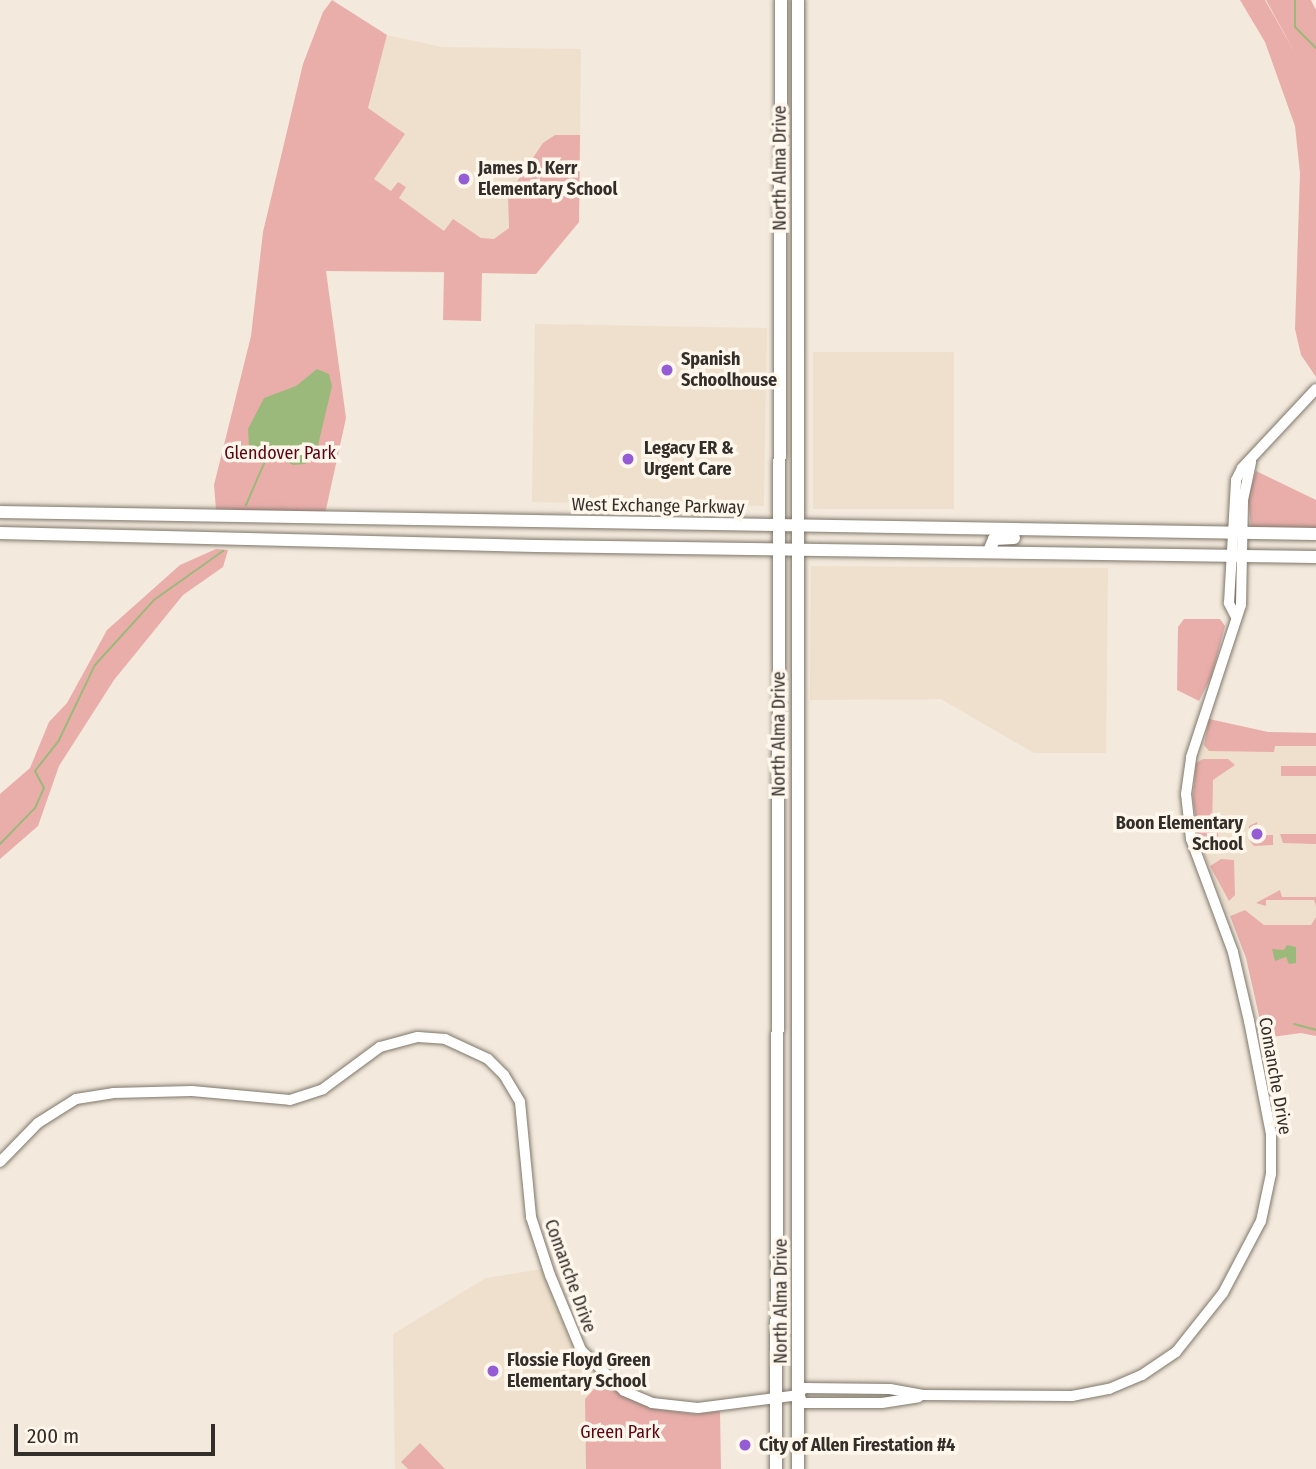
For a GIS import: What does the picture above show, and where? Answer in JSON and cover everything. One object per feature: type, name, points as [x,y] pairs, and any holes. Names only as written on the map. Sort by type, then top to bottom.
[{"type":"main road","name":"North Alma Drive","points":[[776,1469],[781,0]]},
{"type":"main road","name":"North Alma Drive","points":[[798,0],[798,1469]]},
{"type":"main road","points":[[779,360],[797,360]]},
{"type":"main road","name":"West Exchange Parkway","points":[[0,512],[1316,534]]},
{"type":"main road","points":[[341,542],[342,519]]},
{"type":"main road","points":[[518,546],[590,539],[596,523]]},
{"type":"main road","points":[[989,551],[990,542],[997,538],[1111,531]]},
{"type":"main road","points":[[0,533],[518,546],[1316,557]]},
{"type":"main road","points":[[777,632],[784,648],[785,686],[797,692]]},
{"type":"street","name":"Comanche Drive","points":[[799,1395],[803,1388],[861,1389],[924,1395],[1072,1396],[1109,1389],[1142,1375],[1176,1352],[1199,1327],[1261,1221],[1271,1174],[1268,1121],[1233,952],[1195,851],[1187,811],[1191,757],[1236,617],[1230,603],[1236,556],[1233,489],[1242,468],[1251,462],[1316,389]]},
{"type":"street","name":"Comanche Drive","points":[[0,1162],[38,1123],[76,1099],[113,1093],[192,1091],[290,1100],[323,1089],[370,1053],[390,1044],[418,1037],[457,1043],[497,1067],[520,1102],[536,1234],[572,1334],[593,1365],[624,1391],[670,1406],[698,1408],[776,1395],[799,1395]]},
{"type":"street","points":[[861,1389],[861,1403]]},
{"type":"street","name":"Comanche Drive","points":[[799,1395],[803,1403],[861,1403],[924,1395]]},
{"type":"shaded area","name":"James D. Kerr Elementary School","points":[[387,35],[442,47],[581,49],[579,222],[536,274],[325,271]]},
{"type":"shaded area","points":[[535,324],[767,328],[764,506],[532,502]]},
{"type":"shaded area","points":[[813,352],[954,352],[954,509],[813,509]]},
{"type":"shaded area","points":[[317,369],[329,374],[332,386],[316,454],[305,464],[293,465],[263,449],[249,447],[248,429],[264,398],[296,386]]},
{"type":"shaded area","points":[[811,566],[1108,568],[1106,753],[1034,753],[941,699],[810,700]]},
{"type":"shaded area","name":"Boon Elementary School","points":[[1209,719],[1268,732],[1316,733],[1316,917],[1311,925],[1264,925],[1245,910],[1229,916],[1201,846],[1195,778]]},
{"type":"shaded area","points":[[1287,945],[1296,947],[1296,963],[1289,964],[1286,957],[1275,961],[1272,949],[1284,950]]},
{"type":"shaded area","name":"Flossie Floyd Green Elementary School","points":[[542,1269],[568,1337],[601,1381],[585,1399],[586,1469],[395,1469],[393,1334],[486,1278]]},
{"type":"green space","name":"Glendover Park","points":[[332,0],[387,35],[368,108],[405,134],[374,179],[391,191],[398,182],[406,187],[399,198],[444,231],[453,219],[481,238],[494,239],[509,228],[508,195],[543,143],[555,135],[580,135],[579,222],[536,274],[482,273],[481,321],[443,320],[444,272],[326,271],[346,418],[325,514],[216,510],[214,485],[251,336],[263,232],[303,64],[323,12]]},
{"type":"green space","points":[[1240,0],[1265,0],[1296,55],[1266,0],[1311,0],[1316,10],[1316,377],[1301,355],[1295,329],[1300,173],[1295,126],[1265,42]]},
{"type":"green space","points":[[1256,471],[1316,500],[1316,529],[1251,527],[1248,498]]},
{"type":"green space","points":[[216,549],[228,550],[223,567],[183,595],[114,680],[59,766],[38,826],[0,859],[0,794],[30,768],[49,722],[67,703],[107,630],[180,565]]},
{"type":"green space","points":[[1184,619],[1220,619],[1225,626],[1212,675],[1199,701],[1177,690],[1178,627]]},
{"type":"green space","points":[[1209,719],[1268,732],[1316,733],[1316,746],[1275,746],[1274,752],[1209,751],[1204,745]]},
{"type":"green space","points":[[1203,759],[1228,759],[1235,765],[1213,780],[1212,830],[1218,830],[1218,847],[1205,852],[1199,845],[1193,798],[1196,763]]},
{"type":"green space","points":[[1281,766],[1316,766],[1316,776],[1281,776]]},
{"type":"green space","points":[[1257,822],[1260,835],[1273,835],[1273,845],[1254,846],[1249,840],[1249,826]]},
{"type":"green space","points":[[1280,834],[1316,834],[1316,844],[1283,843]]},
{"type":"green space","points":[[1221,859],[1234,860],[1235,895],[1229,901],[1210,866]]},
{"type":"green space","points":[[1280,890],[1282,897],[1316,897],[1316,906],[1314,900],[1266,900],[1266,906],[1256,903]]},
{"type":"green space","points":[[1245,910],[1264,925],[1311,925],[1316,917],[1316,1036],[1301,1033],[1264,1038],[1246,958],[1230,916]]},
{"type":"green space","name":"Green Park","points":[[601,1381],[655,1409],[695,1414],[720,1411],[721,1469],[586,1469],[585,1399]]},
{"type":"green space","points":[[420,1443],[445,1469],[408,1469],[401,1462]]},
{"type":"waterway","points":[[1295,0],[1295,27],[1316,48]]},
{"type":"waterway","points":[[246,505],[269,452]]},
{"type":"waterway","points":[[0,844],[35,808],[44,788],[35,771],[59,740],[95,665],[154,600],[223,551]]},
{"type":"waterway","points":[[1294,1024],[1316,1030]]},
{"type":"place","name":"James D. Kerr Elementary School","points":[[464,179]]},
{"type":"place","name":"Spanish Schoolhouse","points":[[667,370]]},
{"type":"place","name":"Legacy ER & Urgent Care","points":[[628,459]]},
{"type":"place","name":"Boon Elementary School","points":[[1257,834]]},
{"type":"place","name":"Flossie Floyd Green Elementary School","points":[[493,1371]]},
{"type":"place","name":"City of Allen Firestation #4","points":[[745,1445]]}]
